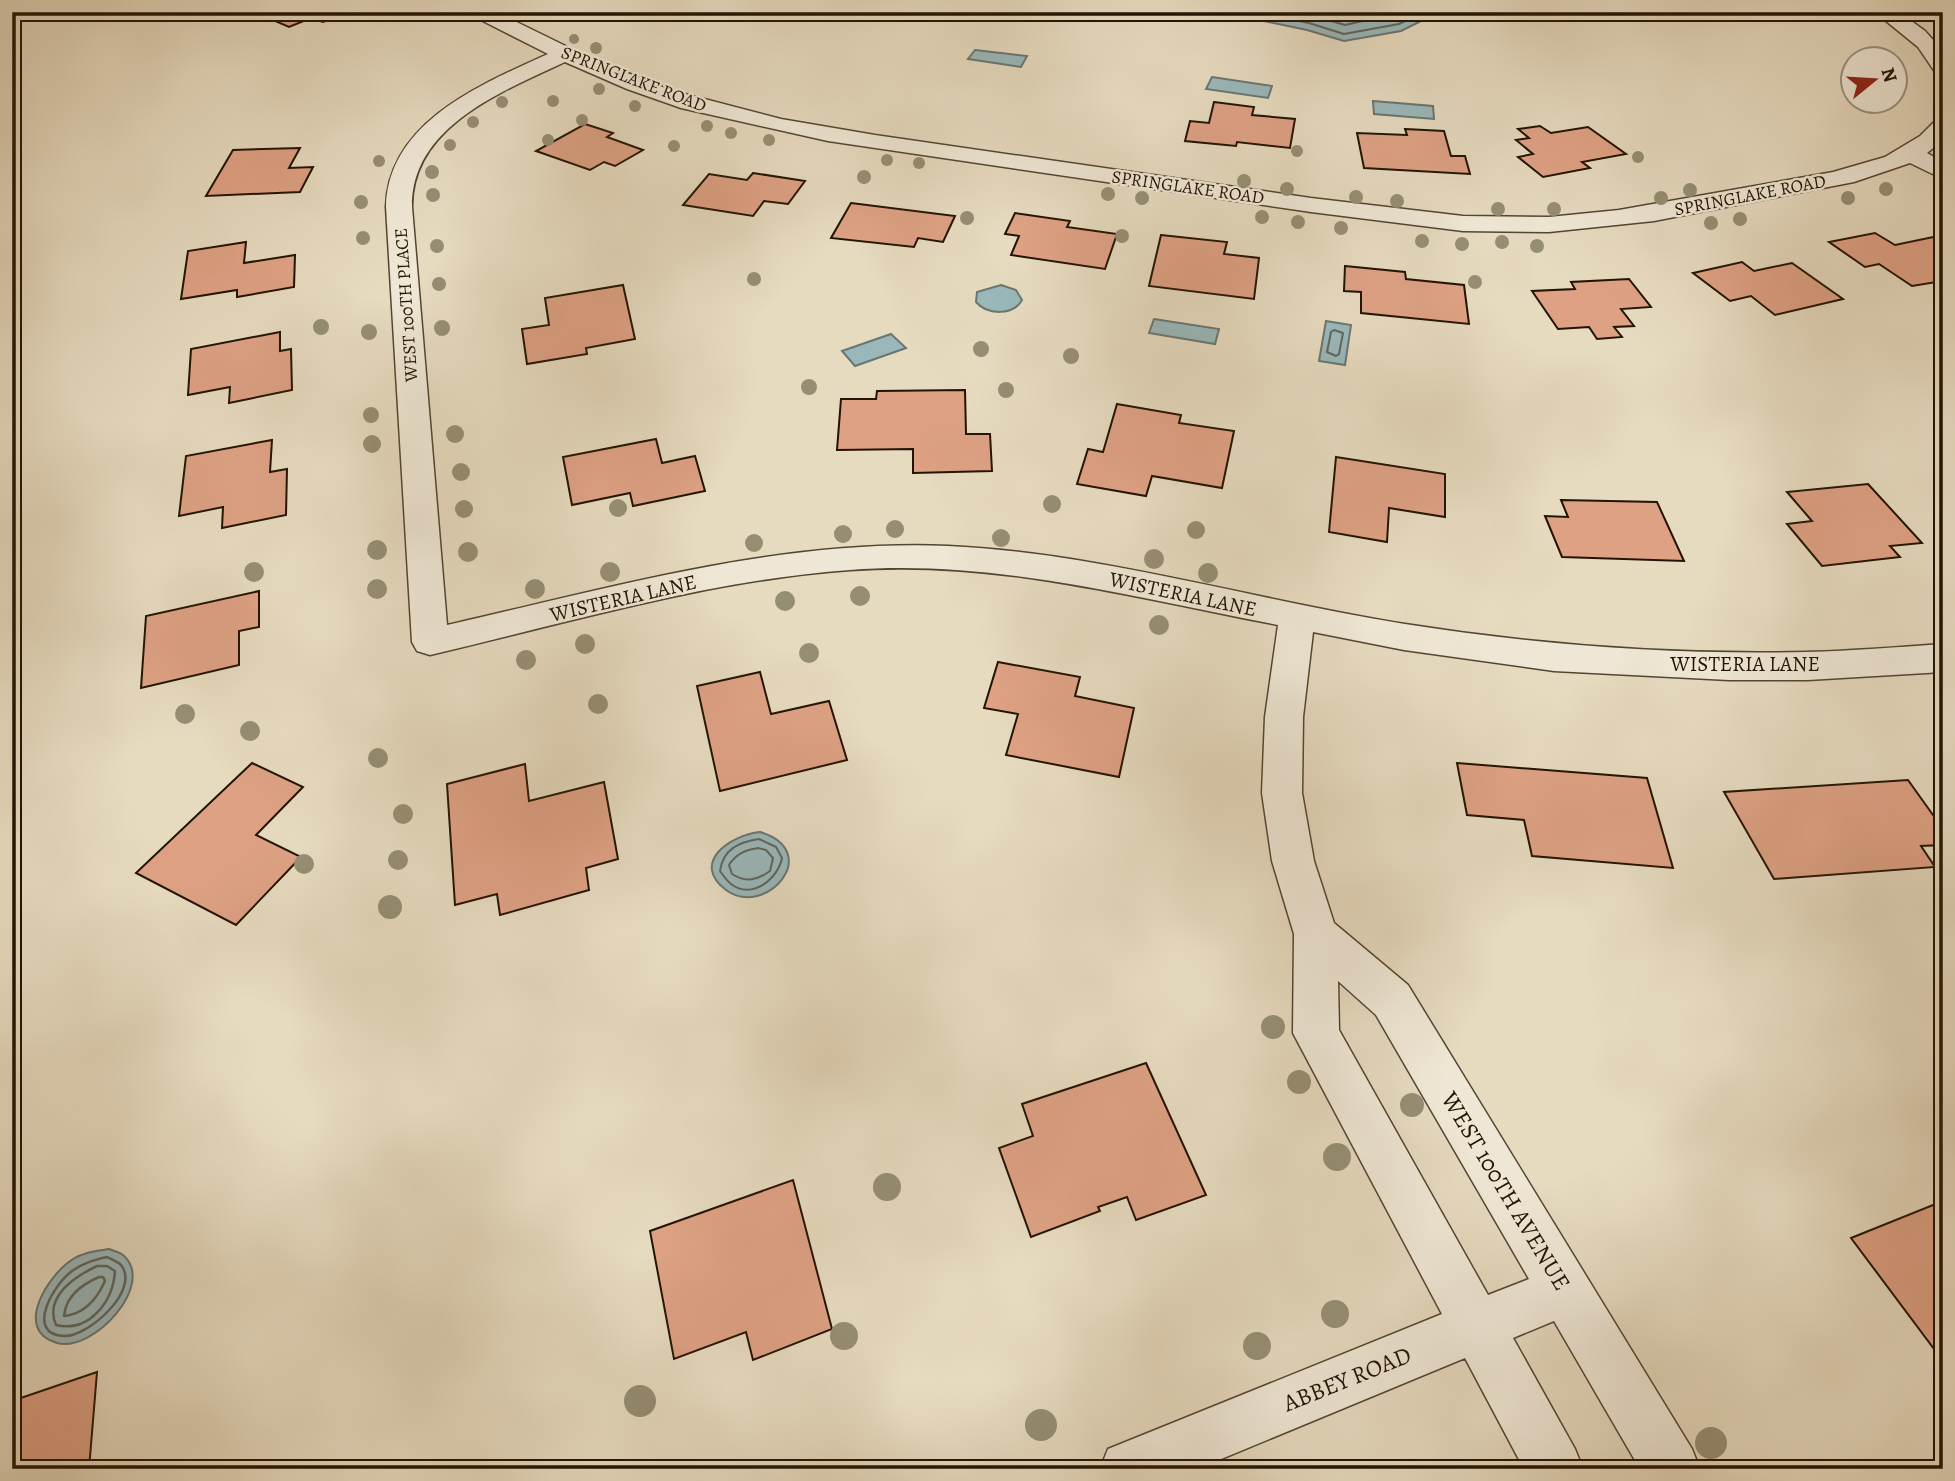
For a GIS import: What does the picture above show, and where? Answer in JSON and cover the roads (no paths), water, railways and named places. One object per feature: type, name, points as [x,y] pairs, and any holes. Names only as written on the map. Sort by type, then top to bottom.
[{"type":"street","name":"SPRINGLAKE ROAD","points":[[480,12],[565,54],[685,102],[805,130],[1400,218],[1464,224],[1528,225],[1629,218],[1831,179],[1912,155]]},
{"type":"street","points":[[1885,12],[1912,30],[1928,45],[1943,67]]},
{"type":"street","name":"WEST 100TH PLACE","points":[[430,642],[399,207],[401,181],[415,154],[457,111],[504,83],[565,54]]},
{"type":"street","points":[[1943,126],[1930,142],[1912,155],[1943,172]]},
{"type":"street","name":"WISTERIA LANE","points":[[430,642],[692,582],[774,567],[850,558],[947,558],[1032,565],[1297,618],[1478,649],[1640,663],[1808,666],[1943,658]]},
{"type":"street","points":[[1297,618],[1284,717],[1282,793],[1293,861],[1317,934],[1316,1033],[1555,1469]]},
{"type":"street","name":"WEST 100TH AVENUE","points":[[1317,934],[1392,1000],[1672,1469]]},
{"type":"street","name":"ABBEY ROAD","points":[[1128,1469],[1566,1290]]},
{"type":"water","points":[[1221,12],[1541,13],[1517,19],[1427,18],[1401,31],[1344,41],[1307,30]]},
{"type":"water","points":[[975,50],[1027,56],[1021,67],[968,59]]},
{"type":"water","points":[[1212,77],[1272,86],[1268,98],[1206,89]]},
{"type":"water","points":[[1373,101],[1433,106],[1434,119],[1374,114]]},
{"type":"water","points":[[1001,285],[1016,290],[1022,300],[1013,309],[993,311],[976,302],[977,292]]},
{"type":"water","points":[[1154,319],[1219,329],[1215,344],[1149,333]]},
{"type":"water","points":[[1326,321],[1351,325],[1345,365],[1319,361]]},
{"type":"water","points":[[891,334],[906,348],[855,366],[842,351]]},
{"type":"water","points":[[760,832],[779,841],[788,854],[788,867],[782,879],[771,890],[757,896],[741,897],[726,890],[716,880],[712,870],[713,861],[718,852],[727,845],[748,834]]},
{"type":"water","points":[[109,1249],[123,1255],[131,1268],[132,1282],[127,1298],[116,1314],[87,1338],[72,1343],[57,1343],[44,1336],[37,1326],[36,1315],[39,1302],[54,1277],[77,1257]]}]
